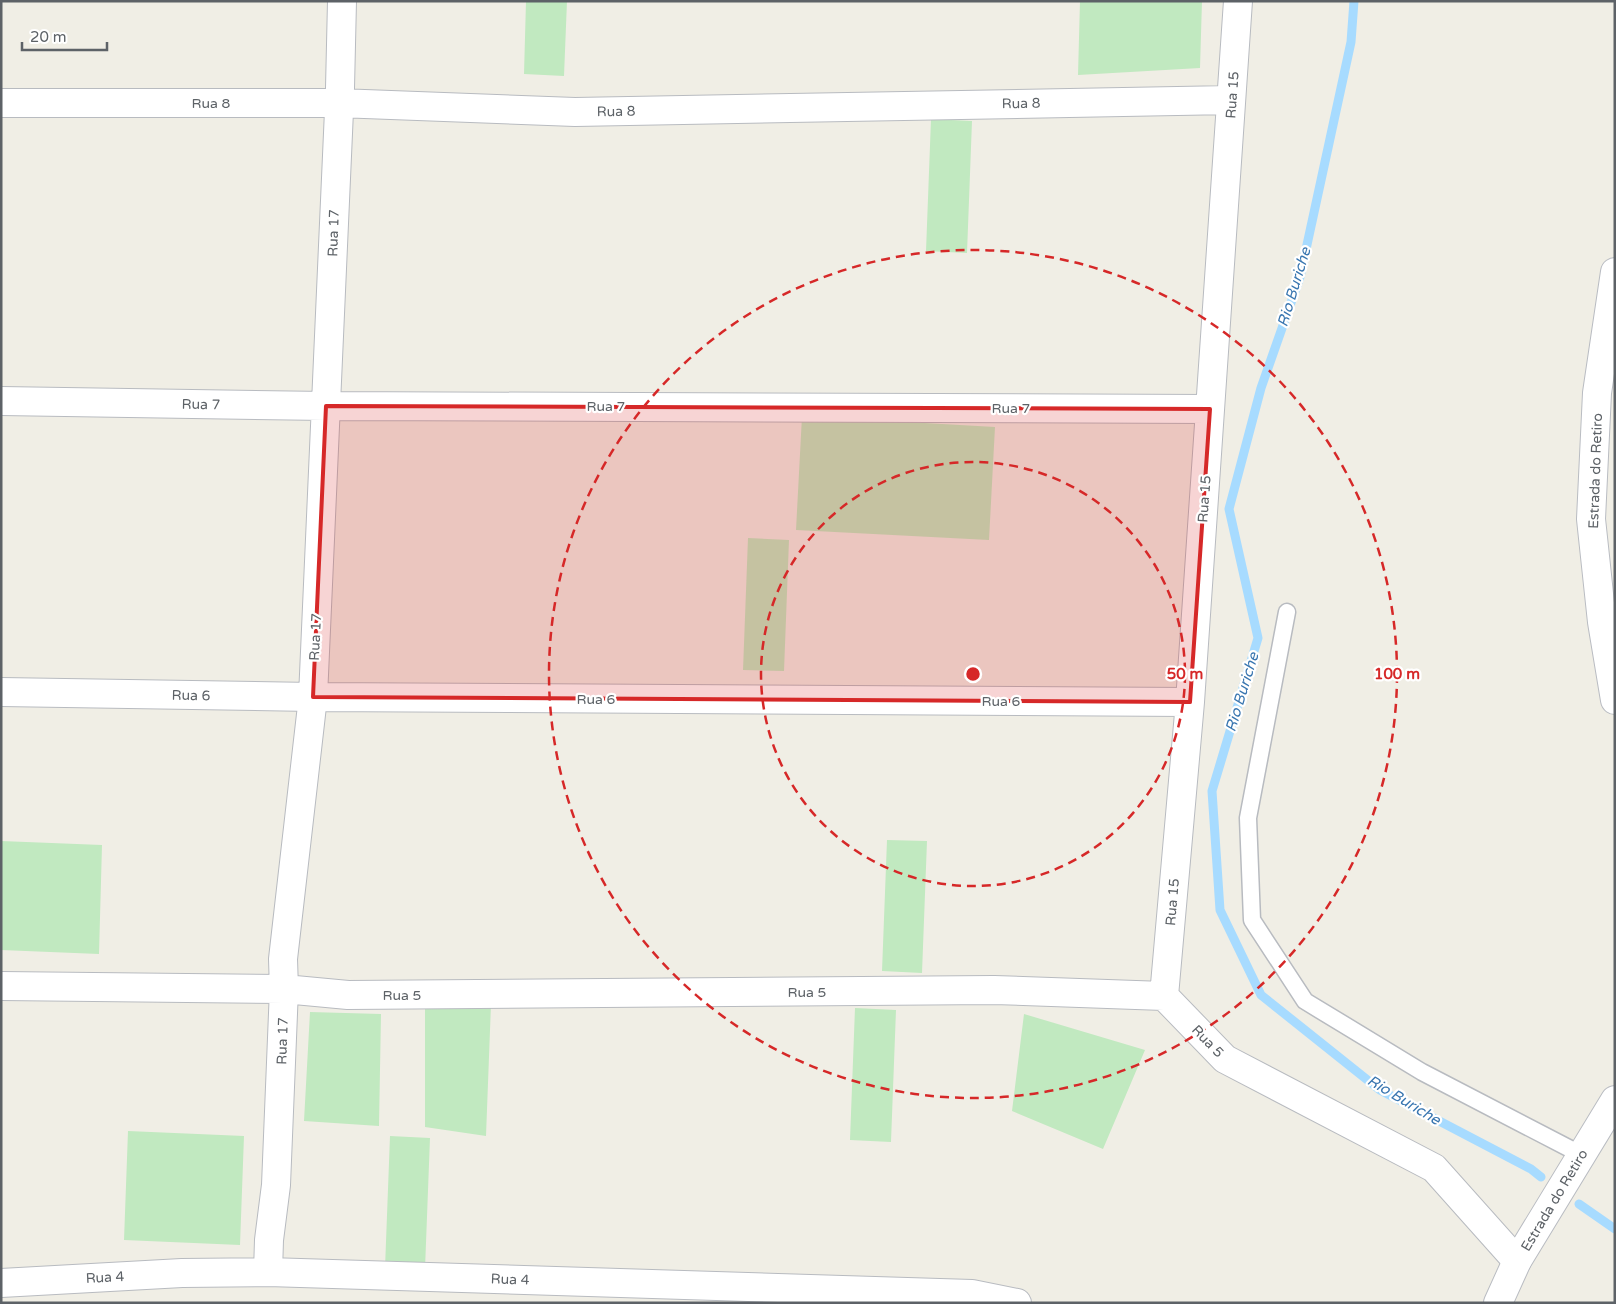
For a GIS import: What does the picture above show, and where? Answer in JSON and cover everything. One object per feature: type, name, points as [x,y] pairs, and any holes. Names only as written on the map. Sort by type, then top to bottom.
[{"type":"street","name":"Rua 17","points":[[268,1272],[269,1240],[276,1185],[284,989],[283,959],[312,698],[342,1]]},
{"type":"street","name":"Rua 15","points":[[1164,996],[1190,702],[1238,1]]},
{"type":"street","name":"Rua 8","points":[[1,102],[338,103],[574,112],[1231,100]]},
{"type":"street","name":"Estrada do Retiro","points":[[1615,272],[1598,393],[1591,519],[1602,622],[1615,700]]},
{"type":"street","name":"Rua 7","points":[[1,401],[326,406],[1210,409]]},
{"type":"street","name":"Rua 6","points":[[1,692],[312,698],[1190,702]]},
{"type":"street","name":"Rua 5","points":[[1,986],[284,989],[348,995],[994,990],[1164,996],[1225,1059],[1434,1168],[1517,1261]]},
{"type":"street","name":"Estrada do Retiro","points":[[1498,1303],[1517,1261],[1615,1100]]},
{"type":"street","name":"Rua 4","points":[[1,1283],[182,1273],[268,1272],[971,1298],[1018,1303]]},
{"type":"lane","points":[[1287,612],[1248,818],[1252,920],[1305,1001],[1422,1072],[1582,1155]]},
{"type":"highlighted area","points":[[326,406],[1210,409],[1190,702],[313,697]]},
{"type":"green space","points":[[526,1],[567,1],[564,76],[524,74]]},
{"type":"green space","points":[[1080,1],[1202,1],[1200,68],[1078,75]]},
{"type":"green space","points":[[931,119],[972,121],[967,253],[926,251]]},
{"type":"green space","points":[[802,416],[995,427],[989,540],[796,530]]},
{"type":"green space","points":[[748,538],[789,540],[784,671],[743,670]]},
{"type":"green space","points":[[887,840],[927,841],[922,973],[882,971]]},
{"type":"green space","points":[[1,841],[102,845],[99,954],[1,950]]},
{"type":"green space","points":[[491,1004],[486,1136],[425,1127],[425,1008]]},
{"type":"green space","points":[[855,1008],[896,1010],[891,1142],[850,1140]]},
{"type":"green space","points":[[310,1012],[381,1014],[379,1126],[304,1121]]},
{"type":"green space","points":[[1024,1014],[1145,1050],[1103,1149],[1012,1111]]},
{"type":"green space","points":[[128,1131],[244,1136],[240,1245],[124,1240]]},
{"type":"green space","points":[[390,1136],[430,1138],[425,1269],[385,1268]]},
{"type":"waterway","name":"Rio Buriche","points":[[1354,1],[1351,42],[1300,277],[1261,388],[1229,509],[1258,638],[1212,791],[1220,910],[1261,995],[1380,1090],[1531,1169],[1541,1177]]},
{"type":"waterway","name":"Rio Buriche","points":[[1579,1204],[1615,1229]]}]
